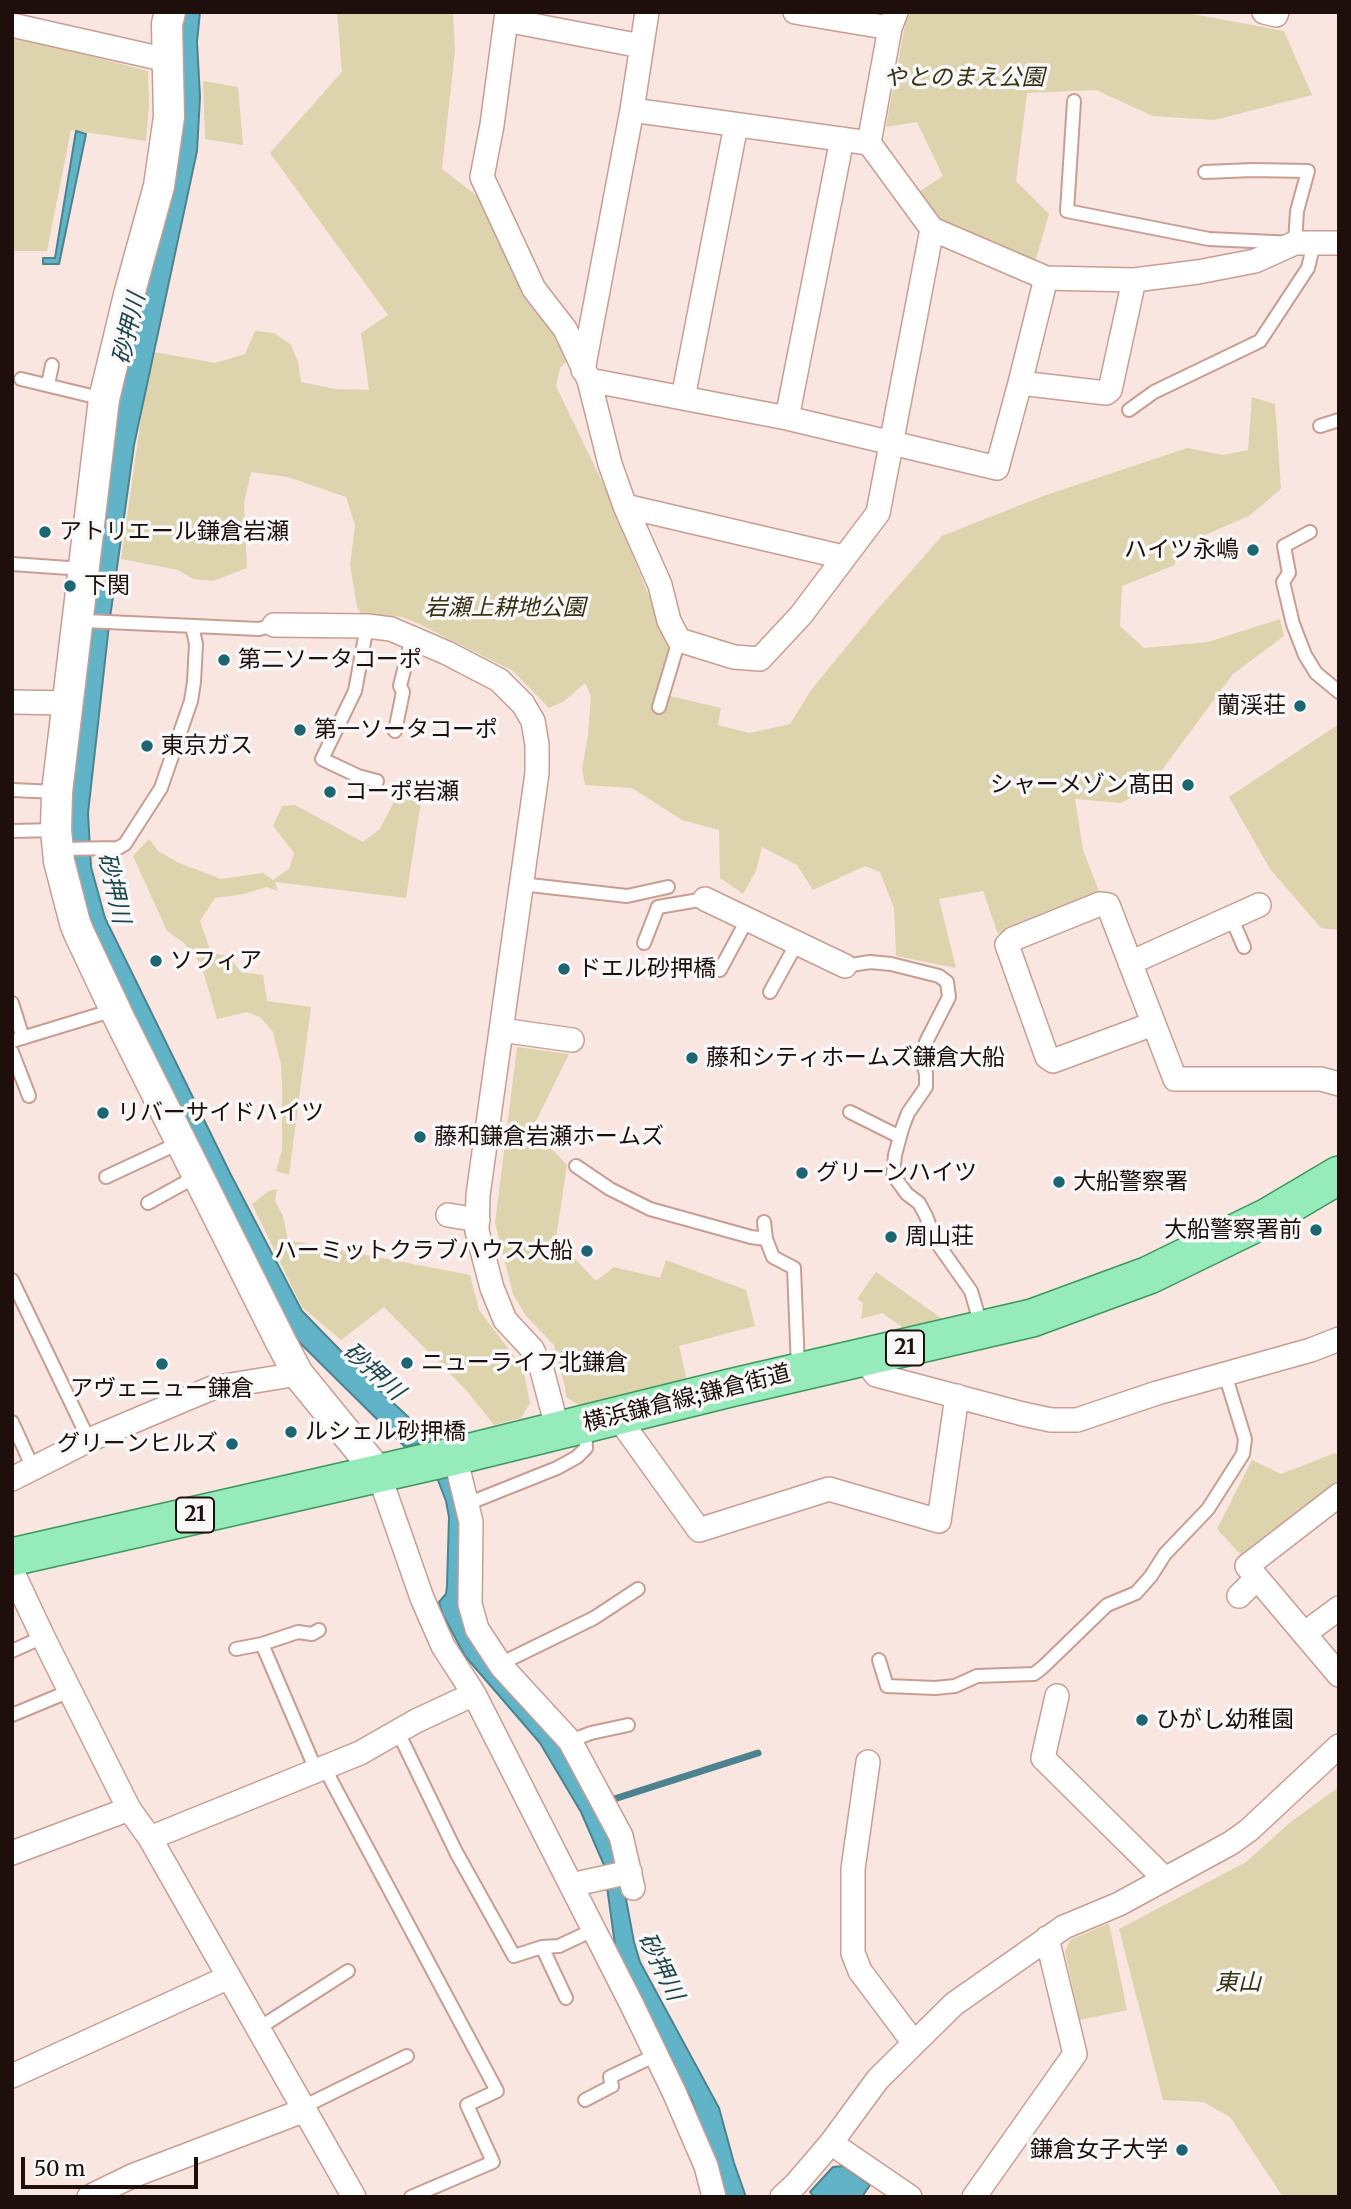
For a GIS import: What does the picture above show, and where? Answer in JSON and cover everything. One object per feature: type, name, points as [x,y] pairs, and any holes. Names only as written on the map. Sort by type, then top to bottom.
[{"type":"main road","name":"横浜鎌倉線;鎌倉街道","points":[[12,1557],[1032,1318],[1149,1275],[1268,1217],[1339,1175]]},
{"type":"street","points":[[170,12],[167,24],[169,117],[159,186],[104,399],[83,569],[82,620],[57,792],[61,843],[59,861],[75,923],[115,1009],[298,1374],[378,1472],[422,1598],[443,1646],[471,1690],[656,2054],[706,2166],[714,2197]]},
{"type":"street","points":[[586,375],[647,12]]},
{"type":"street","points":[[795,12],[893,20],[869,143]]},
{"type":"street","points":[[1264,12],[1276,15],[1277,12]]},
{"type":"street","points":[[641,47],[507,16],[482,177],[534,289],[565,329],[586,375],[610,464],[625,506],[660,585],[669,621],[679,640],[734,657],[760,659],[801,615],[878,513],[932,229]]},
{"type":"street","points":[[12,25],[167,60]]},
{"type":"street","points":[[632,110],[869,143],[932,229],[1046,278],[1134,280],[1255,261],[1304,243],[1339,243]]},
{"type":"street","points":[[683,398],[736,125]]},
{"type":"street","points":[[787,418],[842,139]]},
{"type":"street","points":[[586,375],[683,398],[787,418],[997,468],[1046,278]]},
{"type":"street","points":[[1020,383],[1106,393],[1110,390],[1134,280]]},
{"type":"street","points":[[625,506],[843,557]]},
{"type":"street","points":[[274,625],[367,626],[391,629],[499,680],[523,704],[533,721],[537,745],[537,773],[478,1195],[477,1231],[492,1288],[505,1320],[532,1349],[542,1370],[586,1424],[699,1530],[829,1489],[939,1521],[957,1396]]},
{"type":"street","points":[[12,702],[69,702]]},
{"type":"street","points":[[705,899],[845,966]]},
{"type":"street","points":[[1153,1024],[1053,1060],[1047,1056],[1007,945],[1013,939],[1101,904],[1108,905],[1175,1079],[1321,1079],[1339,1084]]},
{"type":"street","points":[[1130,963],[1259,905]]},
{"type":"street","points":[[501,1030],[572,1040]]},
{"type":"street","points":[[448,1215],[478,1220]]},
{"type":"street","points":[[863,1357],[876,1375],[1051,1420],[1077,1420],[1157,1393],[1311,1350],[1339,1339]]},
{"type":"street","points":[[12,1479],[89,1440],[212,1388],[298,1374]]},
{"type":"street","points":[[439,1459],[467,1504],[471,1522],[470,1604],[477,1629],[501,1666],[570,1741],[621,1836],[630,1877],[571,1885]]},
{"type":"street","points":[[1339,1495],[1247,1566],[1339,1675]]},
{"type":"street","points":[[12,1571],[129,1809],[150,1838],[352,2196]]},
{"type":"street","points":[[1239,1596],[1257,1578]]},
{"type":"street","points":[[1304,1634],[1339,1608]]},
{"type":"street","points":[[150,1838],[360,1752],[471,1690],[501,1666]]},
{"type":"street","points":[[1057,1696],[1043,1758],[1166,1879]]},
{"type":"street","points":[[782,2197],[796,2185],[831,2143],[878,2079],[954,2004],[1064,1927],[1119,1904],[1231,1843],[1249,1830],[1339,1746]]},
{"type":"street","points":[[868,1762],[853,1869],[853,1953],[860,1971],[914,2043]]},
{"type":"street","points":[[12,1853],[129,1809]]},
{"type":"street","points":[[974,2197],[1075,2054],[1047,1938]]},
{"type":"street","points":[[12,2076],[229,1977]]},
{"type":"street","points":[[89,2197],[132,2176],[304,2108]]},
{"type":"street","points":[[831,2143],[910,2197]]},
{"type":"lane","points":[[1074,101],[1066,211],[1209,239],[1304,243]]},
{"type":"lane","points":[[1129,410],[1154,391],[1260,341],[1308,268],[1297,211],[1308,171],[1205,172]]},
{"type":"lane","points":[[48,385],[52,365]]},
{"type":"lane","points":[[21,379],[104,399]]},
{"type":"lane","points":[[1320,426],[1339,420]]},
{"type":"lane","points":[[1310,532],[1284,546],[1289,573],[1283,582],[1293,624],[1305,655],[1316,673],[1339,692]]},
{"type":"lane","points":[[12,564],[83,569]]},
{"type":"lane","points":[[82,620],[259,629],[274,625]]},
{"type":"lane","points":[[12,831],[61,843],[100,848],[118,848],[125,844],[161,788],[191,701],[196,644],[192,626]]},
{"type":"lane","points":[[367,626],[355,691],[322,759],[358,776],[377,781]]},
{"type":"lane","points":[[395,731],[403,692],[400,686],[412,638]]},
{"type":"lane","points":[[659,707],[679,640]]},
{"type":"lane","points":[[12,790],[57,792]]},
{"type":"lane","points":[[521,884],[627,896],[668,887]]},
{"type":"lane","points":[[644,943],[658,907],[705,899]]},
{"type":"lane","points":[[720,970],[748,918]]},
{"type":"lane","points":[[1231,918],[1244,947]]},
{"type":"lane","points":[[770,992],[797,943]]},
{"type":"lane","points":[[845,966],[870,962],[891,964],[939,976],[947,982],[949,997],[926,1042],[922,1059],[926,1087],[908,1113],[900,1137],[893,1175],[907,1194],[919,1203],[935,1240],[971,1291],[982,1329]]},
{"type":"lane","points":[[12,1003],[18,1040],[115,1009]]},
{"type":"lane","points":[[12,1052],[29,1096]]},
{"type":"lane","points":[[850,1112],[900,1137]]},
{"type":"lane","points":[[106,1177],[181,1142]]},
{"type":"lane","points":[[576,1166],[610,1189],[650,1209],[766,1239]]},
{"type":"lane","points":[[148,1203],[198,1176]]},
{"type":"lane","points":[[764,1222],[772,1257],[794,1268],[798,1372]]},
{"type":"lane","points":[[12,1280],[89,1440]]},
{"type":"lane","points":[[878,1660],[887,1686],[935,1688],[955,1686],[977,1676],[1034,1674],[1107,1605],[1136,1593],[1165,1554],[1208,1509],[1243,1454],[1245,1439],[1225,1374]]},
{"type":"lane","points":[[12,1422],[33,1468]]},
{"type":"lane","points":[[467,1504],[557,1468],[577,1457],[586,1448],[586,1424]]},
{"type":"lane","points":[[501,1666],[594,1618],[638,1589]]},
{"type":"lane","points":[[236,1649],[298,1632],[312,1634],[319,1630]]},
{"type":"lane","points":[[12,1651],[43,1637]]},
{"type":"lane","points":[[262,1644],[320,1769],[497,2091],[467,2105],[493,2162],[411,2197]]},
{"type":"lane","points":[[12,1715],[70,1691]]},
{"type":"lane","points":[[570,1741],[591,1733],[628,1725]]},
{"type":"lane","points":[[398,1732],[456,1852],[514,1956],[542,1947],[559,1946],[593,1930]]},
{"type":"lane","points":[[542,1947],[566,1998]]},
{"type":"lane","points":[[259,2028],[348,1970]]},
{"type":"lane","points":[[585,2100],[612,2086],[610,2077],[656,2054]]},
{"type":"lane","points":[[304,2108],[407,2056]]},
{"type":"green space","name":"岩瀬上耕地公園","points":[[337,12],[453,12],[455,51],[442,169],[481,199],[570,357],[560,368],[556,386],[608,494],[669,646],[658,686],[670,696],[721,708],[718,725],[750,733],[790,724],[811,690],[942,536],[1043,496],[1187,448],[1223,455],[1248,450],[1252,397],[1275,404],[1281,489],[1249,516],[1177,547],[1175,565],[1122,586],[1120,626],[1144,648],[1208,642],[1280,619],[1284,636],[1233,674],[1148,789],[1121,803],[1075,799],[1083,850],[1099,891],[998,934],[983,891],[939,899],[956,968],[896,956],[894,908],[880,872],[865,866],[813,890],[797,865],[762,847],[756,871],[743,894],[720,878],[719,830],[682,820],[632,788],[585,785],[582,769],[591,696],[585,683],[563,702],[549,708],[513,671],[419,624],[402,617],[363,617],[357,607],[350,565],[355,525],[346,497],[288,477],[251,472],[244,503],[247,568],[213,581],[193,579],[178,570],[121,559],[145,392],[154,352],[215,363],[245,354],[255,331],[274,333],[291,345],[298,362],[301,382],[335,389],[369,390],[361,333],[388,315],[270,153],[342,72]]},
{"type":"green space","name":"やとのまえ公園","points":[[912,12],[1182,12],[1284,31],[1312,95],[1214,120],[1153,116],[1096,90],[1027,93],[1016,181],[1049,214],[1034,266],[939,223],[917,193],[943,176],[917,122],[886,127],[906,19]]},
{"type":"green space","points":[[12,36],[148,71],[146,141],[71,130],[47,251],[12,251]]},
{"type":"green space","points":[[203,81],[238,87],[243,145],[205,139]]},
{"type":"green space","points":[[1339,724],[1339,930],[1321,928],[1270,869],[1229,797]]},
{"type":"green space","points":[[398,794],[422,795],[406,898],[275,882],[278,891],[267,887],[215,898],[200,921],[211,953],[228,956],[241,972],[263,975],[267,1001],[311,1007],[289,1175],[276,1171],[282,1150],[282,1088],[281,1065],[273,1032],[261,1018],[247,1012],[217,1019],[201,964],[183,942],[167,931],[133,856],[149,839],[158,851],[179,863],[221,879],[263,873],[273,880],[289,869],[294,853],[273,826],[282,806],[295,805],[363,842],[380,829]]},
{"type":"green space","points":[[517,1047],[569,1054],[532,1129],[567,1165],[556,1239],[596,1281],[614,1267],[660,1278],[666,1260],[746,1290],[755,1326],[679,1346],[687,1381],[587,1410],[566,1397],[554,1345],[526,1316],[513,1294],[495,1223]]},
{"type":"green space","points":[[277,1189],[275,1201],[283,1216],[288,1240],[470,1275],[479,1310],[523,1368],[530,1403],[521,1418],[494,1425],[466,1390],[384,1307],[341,1340],[302,1307],[252,1204],[269,1191]]},
{"type":"green space","points":[[876,1272],[944,1320],[902,1330],[901,1326],[882,1313],[861,1319],[863,1303],[857,1299]]},
{"type":"green space","points":[[1335,1453],[1339,1457],[1339,1480],[1242,1556],[1217,1529],[1252,1460],[1281,1474]]},
{"type":"green space","name":"東山","points":[[1339,1787],[1339,2197],[1283,2197],[1230,2117],[1203,2102],[1163,2100],[1119,1929],[1246,1862],[1292,1821]]},
{"type":"green space","points":[[1109,1923],[1127,2010],[1080,2020],[1065,1952],[1070,1940]]},
{"type":"water","name":"砂押川","points":[[179,12],[200,12],[197,42],[200,97],[197,151],[134,445],[109,625],[88,813],[91,867],[105,918],[231,1175],[302,1311],[375,1386],[433,1440],[405,1447],[295,1338],[94,942],[74,878],[69,812],[120,392]]},
{"type":"water","points":[[76,131],[86,134],[59,264],[43,264],[43,258],[55,258]]},
{"type":"water","name":"砂押川","points":[[451,1471],[462,1512],[463,1602],[555,1733],[600,1808],[619,1862],[640,1962],[719,2108],[746,2197],[725,2197],[692,2101],[617,1959],[604,1865],[581,1812],[540,1743],[465,1656],[442,1613],[439,1602],[446,1594],[447,1586],[449,1517],[436,1475]]},
{"type":"water","points":[[843,2166],[870,2185],[862,2197],[814,2197],[810,2192],[833,2167]]},
{"type":"waterway","points":[[606,1803],[758,1753]]},
{"type":"place","name":"アトリエール鎌倉岩瀬","points":[[45,532]]},
{"type":"place","name":"ハイツ永嶋","points":[[1253,550]]},
{"type":"place","name":"下関","points":[[70,586]]},
{"type":"place","name":"第二ソータコーポ","points":[[224,660]]},
{"type":"place","name":"蘭渓荘","points":[[1300,706]]},
{"type":"place","name":"第一ソータコーポ","points":[[300,730]]},
{"type":"place","name":"東京ガス","points":[[147,746]]},
{"type":"place","name":"シャーメゾン髙田","points":[[1188,785]]},
{"type":"place","name":"コーポ岩瀬","points":[[330,792]]},
{"type":"place","name":"ソフィア","points":[[156,961]]},
{"type":"place","name":"ドエル砂押橋","points":[[564,969]]},
{"type":"place","name":"藤和シティホームズ鎌倉大船","points":[[692,1058]]},
{"type":"place","name":"リバーサイドハイツ","points":[[103,1113]]},
{"type":"place","name":"藤和鎌倉岩瀬ホームズ","points":[[420,1137]]},
{"type":"place","name":"グリーンハイツ","points":[[802,1173]]},
{"type":"place","name":"大船警察署","points":[[1059,1182]]},
{"type":"place","name":"大船警察署前","points":[[1316,1230]]},
{"type":"place","name":"周山荘","points":[[891,1237]]},
{"type":"place","name":"ハーミットクラブハウス大船","points":[[587,1251]]},
{"type":"place","name":"ニューライフ北鎌倉","points":[[407,1363]]},
{"type":"place","name":"アヴェニュー鎌倉","points":[[162,1364]]},
{"type":"place","name":"ルシェル砂押橋","points":[[291,1432]]},
{"type":"place","name":"グリーンヒルズ","points":[[232,1444]]},
{"type":"place","name":"ひがし幼稚園","points":[[1142,1720]]},
{"type":"place","name":"鎌倉女子大学","points":[[1182,2150]]}]
